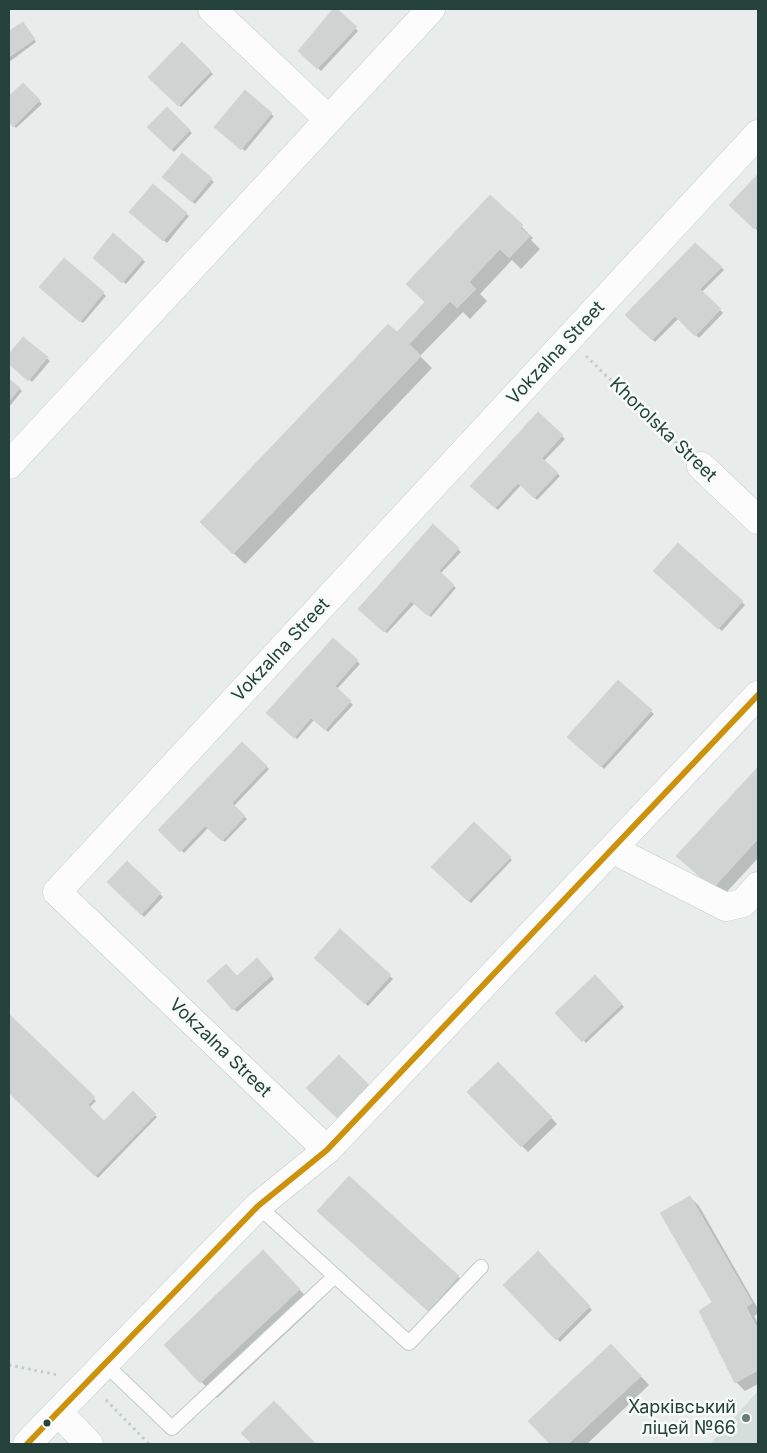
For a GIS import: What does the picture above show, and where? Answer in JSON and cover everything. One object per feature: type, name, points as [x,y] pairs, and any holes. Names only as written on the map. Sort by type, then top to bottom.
[{"type":"street","points":[[212,9],[328,119]]},
{"type":"street","points":[[9,464],[431,9]]},
{"type":"street","name":"Vokzalna Street","points":[[327,1150],[57,892],[758,134]]},
{"type":"street","name":"Khorolska Street","points":[[701,466],[758,520]]},
{"type":"street","points":[[27,1444],[258,1206],[327,1150],[757,699]]},
{"type":"street","points":[[612,849],[726,907],[744,903],[758,886]]},
{"type":"street","points":[[58,1412],[90,1444]]},
{"type":"lane","points":[[258,1206],[409,1343],[481,1267]]},
{"type":"lane","points":[[96,1373],[172,1428],[335,1276]]},
{"type":"path","name":"Khorolska Street","points":[[569,340],[701,466]]},
{"type":"path","points":[[9,1365],[96,1373],[149,1444]]},
{"type":"shaded area","name":"Харківський ліцей №66","points":[[758,1391],[758,1444],[710,1444]]},
{"type":"building","points":[[333,9],[337,9],[357,27],[317,69],[298,51]]},
{"type":"building","points":[[23,22],[35,39],[9,57],[9,31]]},
{"type":"building","points":[[182,42],[211,71],[178,106],[148,77]]},
{"type":"building","points":[[23,83],[40,100],[13,127],[9,122],[9,96]]},
{"type":"building","points":[[245,90],[272,113],[241,150],[214,127]]},
{"type":"building","points":[[167,107],[190,130],[171,150],[147,127]]},
{"type":"building","points":[[182,153],[212,178],[192,202],[162,177]]},
{"type":"building","points":[[758,174],[758,225],[754,229],[729,205]]},
{"type":"building","points":[[153,184],[187,213],[163,241],[129,212]]},
{"type":"building","points":[[490,195],[523,225],[520,228],[530,236],[509,258],[500,249],[469,282],[476,289],[457,308],[450,301],[409,344],[421,356],[233,554],[200,522],[388,324],[397,332],[425,302],[406,284]]},
{"type":"building","points":[[113,233],[143,259],[122,283],[93,258]]},
{"type":"building","points":[[695,243],[722,267],[700,289],[721,309],[695,336],[675,316],[652,340],[625,315]]},
{"type":"building","points":[[64,258],[104,292],[80,322],[39,287]]},
{"type":"building","points":[[23,337],[48,357],[28,381],[9,364],[9,354]]},
{"type":"building","points":[[9,379],[20,388],[9,401]]},
{"type":"building","points":[[538,412],[563,435],[542,458],[558,473],[534,498],[518,483],[495,508],[470,486]]},
{"type":"building","points":[[433,524],[459,548],[439,571],[454,585],[428,616],[411,601],[384,632],[358,609]]},
{"type":"building","points":[[678,543],[743,601],[718,629],[653,571]]},
{"type":"building","points":[[333,638],[358,660],[335,686],[351,701],[325,730],[311,718],[294,738],[266,713]]},
{"type":"building","points":[[618,680],[652,710],[601,767],[567,737]]},
{"type":"building","points":[[242,742],[267,766],[232,803],[245,816],[222,841],[205,826],[180,852],[158,830]]},
{"type":"building","points":[[758,767],[758,839],[713,888],[676,856]]},
{"type":"building","points":[[474,822],[511,857],[468,901],[431,867]]},
{"type":"building","points":[[127,861],[161,893],[141,915],[107,882]]},
{"type":"building","points":[[340,929],[391,975],[365,1004],[314,958]]},
{"type":"building","points":[[257,958],[272,975],[233,1010],[207,981],[226,964],[237,976]]},
{"type":"building","points":[[595,975],[622,1004],[582,1042],[555,1013]]},
{"type":"building","points":[[9,1014],[95,1097],[88,1105],[104,1121],[133,1091],[156,1114],[95,1176],[9,1093]]},
{"type":"building","points":[[339,1055],[370,1086],[338,1119],[306,1088]]},
{"type":"building","points":[[498,1062],[552,1117],[521,1147],[467,1092]]},
{"type":"building","points":[[349,1176],[459,1276],[428,1311],[317,1211]]},
{"type":"building","points":[[690,1196],[752,1303],[746,1307],[758,1330],[758,1370],[735,1383],[699,1311],[712,1302],[660,1213]]},
{"type":"building","points":[[263,1250],[300,1289],[200,1383],[164,1345]]},
{"type":"building","points":[[538,1251],[590,1306],[556,1340],[503,1285]]},
{"type":"building","points":[[611,1344],[641,1376],[568,1444],[550,1444],[528,1421]]},
{"type":"building","points":[[274,1401],[316,1444],[252,1444],[241,1433]]},
{"type":"transit line","points":[[27,1444],[258,1206],[327,1150],[758,695]]},
{"type":"place","name":"Харківський ліцей №66","points":[[746,1418]]}]
